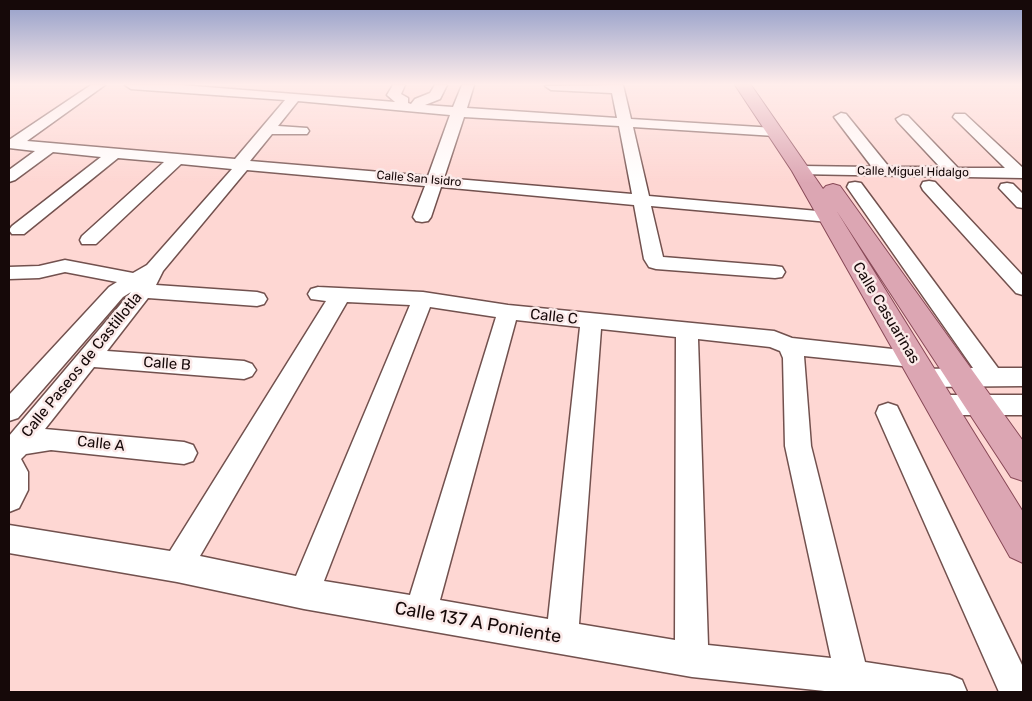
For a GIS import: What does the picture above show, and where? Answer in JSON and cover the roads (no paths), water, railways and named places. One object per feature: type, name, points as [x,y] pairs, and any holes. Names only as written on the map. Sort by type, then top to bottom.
[{"type":"main road","name":"Calle Casuarinas","points":[[765,118],[775,132],[811,171],[979,387],[1023,467]]},
{"type":"main road","name":"Calle Casuarinas","points":[[779,118],[811,171],[829,217],[1023,546]]},
{"type":"street","points":[[11,144],[50,118]]},
{"type":"street","points":[[145,280],[242,163],[268,130],[275,118]]},
{"type":"street","points":[[422,217],[436,181],[456,118]]},
{"type":"street","points":[[545,118],[775,132]]},
{"type":"street","points":[[624,118],[656,263],[775,272]]},
{"type":"street","points":[[842,118],[884,171]]},
{"type":"street","points":[[961,118],[1021,173]]},
{"type":"street","points":[[903,119],[953,172]]},
{"type":"street","points":[[268,130],[302,132]]},
{"type":"street","name":"Calle San Isidro","points":[[11,144],[177,160],[242,163],[829,217]]},
{"type":"street","points":[[9,177],[49,148]]},
{"type":"street","points":[[18,230],[114,154]]},
{"type":"street","points":[[89,240],[177,160]]},
{"type":"street","name":"Calle Miguel Hidalgo","points":[[811,171],[1021,173]]},
{"type":"street","points":[[929,186],[1023,288]]},
{"type":"street","points":[[855,187],[979,387],[1023,405]]},
{"type":"street","points":[[1007,188],[1023,203]]},
{"type":"street","points":[[9,273],[39,272],[65,266],[257,299]]},
{"type":"street","name":"Calle Paseos de Castillotla","points":[[12,454],[89,358],[145,280]]},
{"type":"street","name":"Calle Paseos de Castillotla","points":[[9,411],[116,292],[145,280]]},
{"type":"street","name":"Calle C","points":[[177,567],[329,295],[423,299],[508,312],[774,339],[789,346],[918,368],[979,387]]},
{"type":"street","points":[[304,593],[423,299]]},
{"type":"street","points":[[421,613],[508,312]]},
{"type":"street","points":[[562,638],[591,321]]},
{"type":"street","points":[[687,331],[692,660]]},
{"type":"street","points":[[789,346],[794,358],[798,446],[852,677]]},
{"type":"street","name":"Calle B","points":[[89,358],[244,370]]},
{"type":"street","points":[[940,406],[979,387],[1023,377]]},
{"type":"street","points":[[888,413],[1017,692]]},
{"type":"street","name":"Calle A","points":[[12,454],[51,439],[184,453]]},
{"type":"street","points":[[9,499],[14,490],[15,472],[12,454]]},
{"type":"street","name":"Calle 137 A Poniente","points":[[9,539],[177,567],[304,593],[692,660],[852,677],[950,692]]}]
